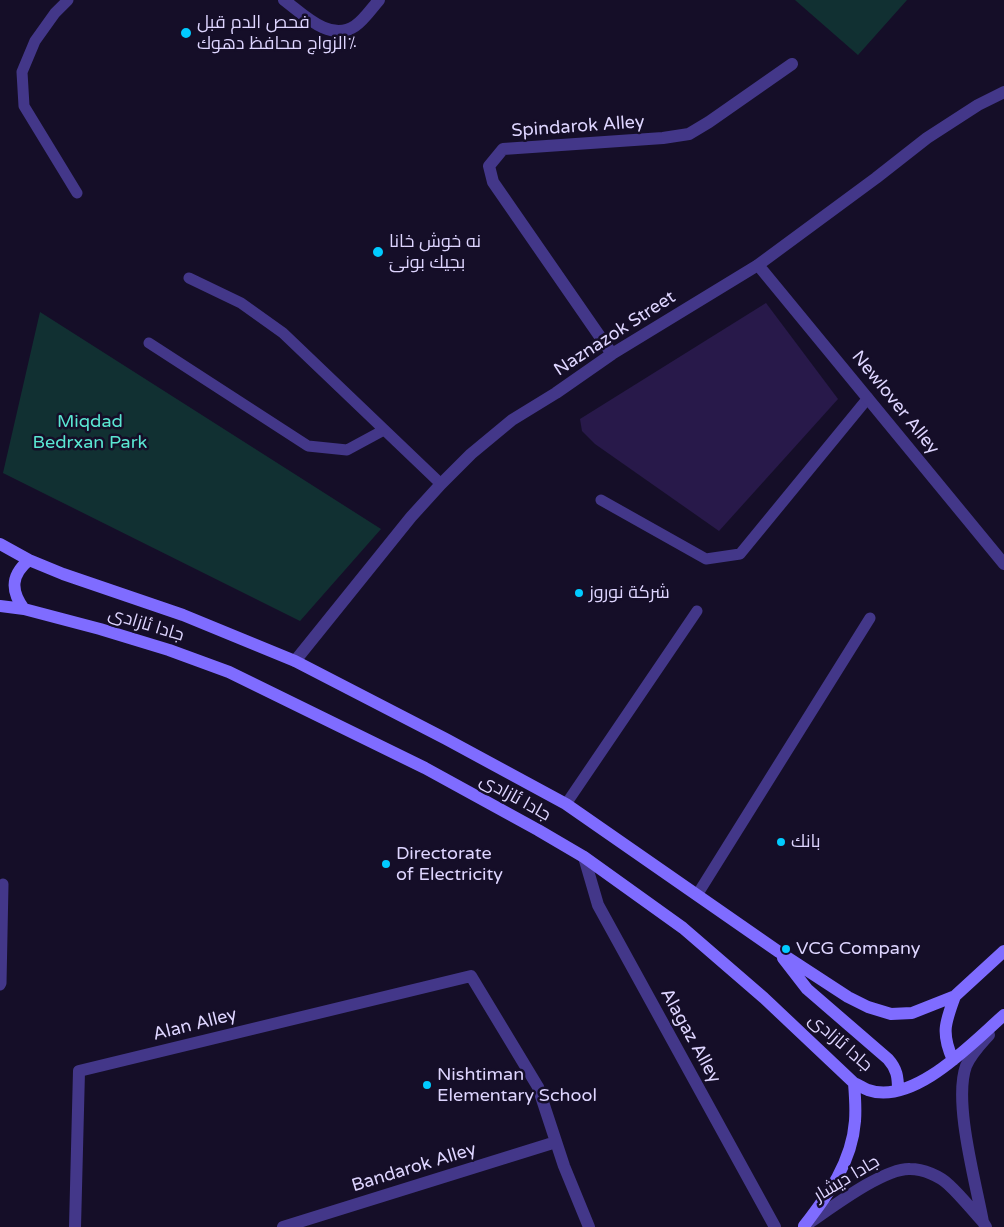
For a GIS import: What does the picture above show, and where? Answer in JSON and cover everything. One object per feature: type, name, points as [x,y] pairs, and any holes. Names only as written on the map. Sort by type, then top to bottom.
[{"type":"main road","name":"جادا ئازادی","points":[[0,544],[29,560],[111,592],[183,615],[294,661],[446,739],[566,804],[779,952],[848,997],[868,1007],[891,1014],[912,1013],[955,996]]},
{"type":"main road","points":[[24,609],[17,600],[14,589],[15,578],[20,568],[29,560]]},
{"type":"main road","name":"جادا ئازادی","points":[[0,606],[24,609],[169,650],[229,672],[425,768],[584,857],[690,934],[764,998],[854,1082],[868,1090],[883,1092],[918,1084],[934,1075],[953,1060],[1004,1016]]},
{"type":"main road","points":[[953,1060],[947,1047],[945,1032],[955,996],[1004,950]]},
{"type":"main road","points":[[779,952],[807,990],[888,1060],[894,1067],[898,1077],[898,1090]]},
{"type":"main road","points":[[803,1227],[829,1194],[846,1159],[855,1121],[854,1082]]},
{"type":"street","points":[[284,0],[322,28],[339,32],[355,26],[379,0]]},
{"type":"street","name":"Spindarok Alley","points":[[612,354],[493,182],[489,166],[503,150],[663,138],[688,134],[709,122],[792,64]]},
{"type":"street","name":"Naznazok Street","points":[[294,661],[411,517],[471,454],[512,420],[556,393],[612,354],[758,265],[927,138],[978,105],[1004,92]]},
{"type":"street","name":"Newlover Alley","points":[[758,265],[1004,564]]},
{"type":"street","name":"Alagaz Alley","points":[[584,857],[598,905],[775,1227]]},
{"type":"street","name":"Alan Alley","points":[[75,1227],[79,1071],[471,976],[538,1087],[556,1142]]},
{"type":"street","points":[[985,1224],[966,1138],[962,1096],[963,1082],[966,1067],[972,1054],[1004,1016]]},
{"type":"street","points":[[556,1142],[589,1227]]},
{"type":"street","name":"Bandarok Alley","points":[[283,1227],[556,1142]]},
{"type":"street","name":"جادا دیشار","points":[[803,1227],[879,1178],[894,1172],[910,1169],[936,1176],[949,1184],[985,1224]]},
{"type":"lane","points":[[68,0],[55,12],[35,41],[22,72],[22,80],[24,106],[77,193]]},
{"type":"lane","points":[[189,278],[241,303],[283,333],[441,484]]},
{"type":"lane","points":[[149,343],[308,446],[347,450],[384,430]]},
{"type":"lane","points":[[601,500],[706,559],[740,554],[868,398]]},
{"type":"lane","points":[[566,804],[697,611]]},
{"type":"lane","points":[[697,895],[870,618]]},
{"type":"lane","points":[[0,985],[3,884]]},
{"type":"green space","points":[[795,0],[907,0],[858,55]]},
{"type":"green space","name":"Miqdad Bedrxan Park","points":[[40,312],[381,529],[300,621],[3,473]]},
{"type":"building","points":[[766,303],[838,399],[719,531],[595,444],[582,431],[580,419]]},
{"type":"place","name":"فحص الدم قبل الزواج محافظ دهوك٪","points":[[186,33]]},
{"type":"place","name":"نه خوش خانا بجيك بونىَ","points":[[378,252]]},
{"type":"place","name":"شركة نوروز","points":[[579,593]]},
{"type":"place","name":"بانك","points":[[781,842]]},
{"type":"place","name":"Directorate of Electricity","points":[[386,864]]},
{"type":"place","name":"VCG Company","points":[[786,949]]},
{"type":"place","name":"Nishtiman Elementary School","points":[[427,1085]]}]
